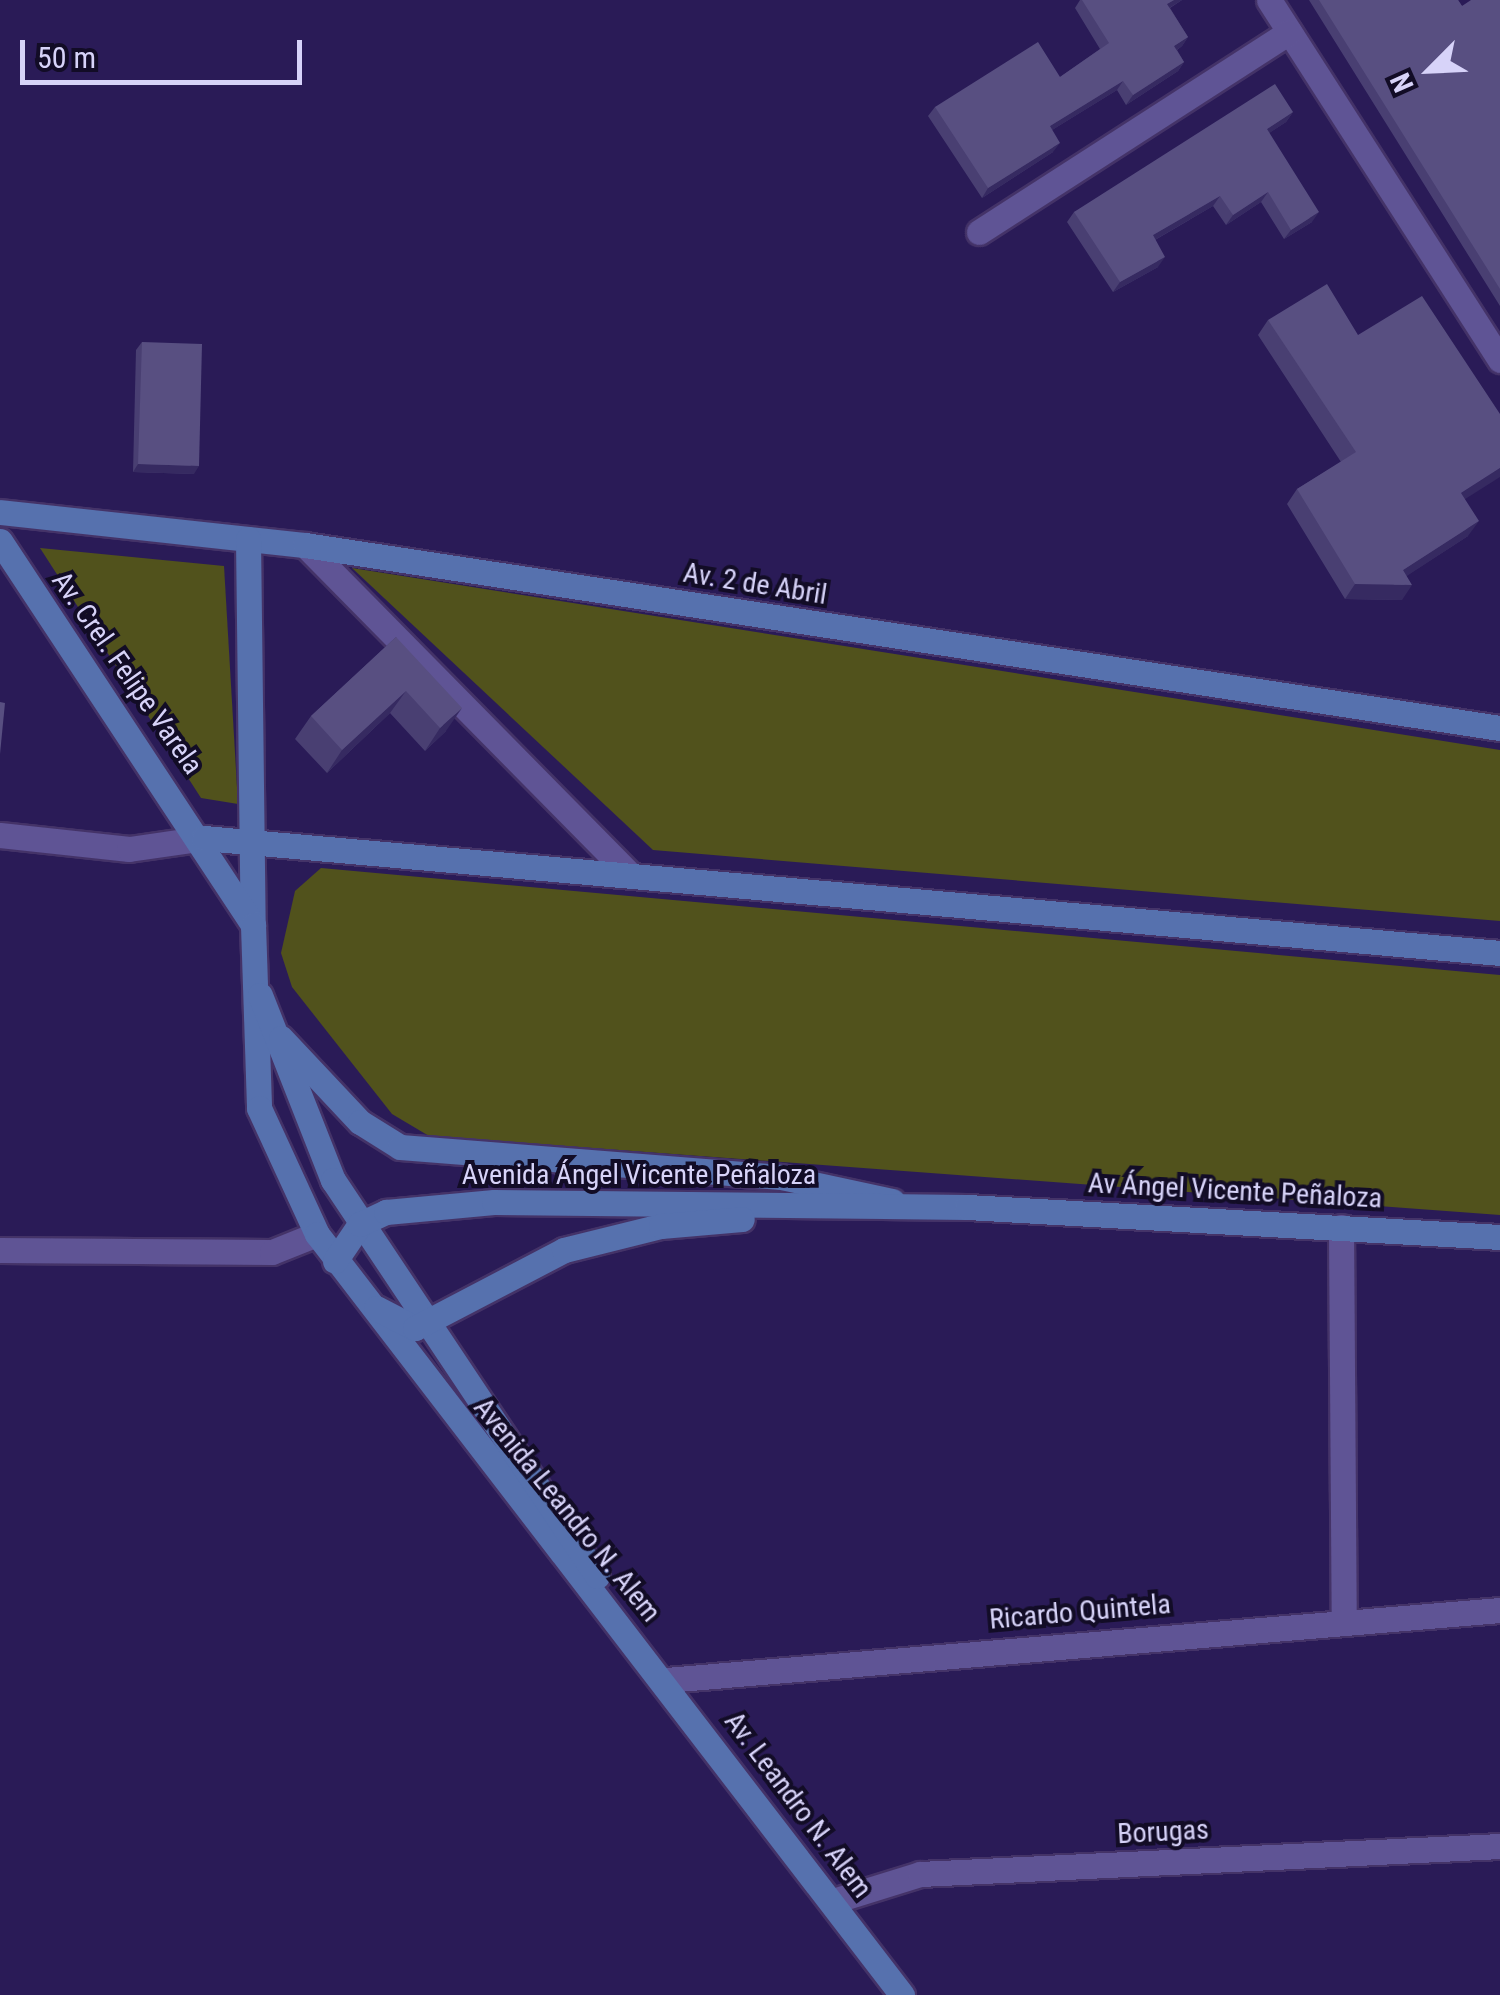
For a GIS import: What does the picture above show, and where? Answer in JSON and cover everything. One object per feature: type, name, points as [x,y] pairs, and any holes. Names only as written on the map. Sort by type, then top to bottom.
[{"type":"street","points":[[1268,0],[1500,360]]},
{"type":"street","points":[[979,232],[1289,32]]},
{"type":"street","name":"Av. 2 de Abril","points":[[0,512],[305,545],[1500,728]]},
{"type":"street","points":[[248,539],[253,924]]},
{"type":"street","name":"Av. Crel. Felipe Varela","points":[[0,542],[204,838]]},
{"type":"street","points":[[305,545],[630,874]]},
{"type":"street","points":[[0,835],[129,849],[204,838],[254,838],[1500,953]]},
{"type":"street","name":"Avenida Leandro N. Alem","points":[[204,838],[253,924],[259,1108],[318,1234],[350,1285],[645,1652]]},
{"type":"street","name":"Avenida Leandro N. Alem","points":[[254,980],[311,1134],[360,1224],[645,1652]]},
{"type":"street","points":[[272,1028],[360,1122],[400,1147],[781,1177],[861,1187],[906,1206]]},
{"type":"street","name":"Avenida Ángel Vicente Peñaloza","points":[[360,1224],[477,1203],[966,1207]]},
{"type":"street","points":[[350,1285],[400,1326],[428,1324],[564,1250],[608,1237],[720,1220],[966,1207]]},
{"type":"street","name":"Av Ángel Vicente Peñaloza","points":[[966,1207],[1500,1237]]},
{"type":"street","points":[[335,1261],[360,1224]]},
{"type":"street","points":[[1341,1227],[1344,1619]]},
{"type":"street","points":[[0,1250],[272,1252],[318,1234]]},
{"type":"street","name":"Ricardo Quintela","points":[[666,1680],[1344,1619],[1500,1610]]},
{"type":"street","name":"Av. Leandro N. Alem","points":[[645,1652],[902,1995]]},
{"type":"street","name":"Borugas","points":[[833,1902],[920,1874],[1500,1846]]},
{"type":"shaded area","points":[[40,548],[224,566],[238,804],[201,798]]},
{"type":"shaded area","points":[[352,568],[1500,750],[1500,921],[653,850]]},
{"type":"shaded area","points":[[321,868],[1500,975],[1500,1215],[429,1136],[392,1114],[292,987],[281,953],[295,891]]},
{"type":"building","points":[[1082,0],[1174,0],[1167,4],[1188,37],[1174,46],[1184,62],[1133,95],[1123,81],[1050,126],[1060,143],[988,188],[935,107],[1038,42],[1060,77],[1109,43]]},
{"type":"building","points":[[1319,0],[1458,0],[1462,6],[1471,0],[1500,0],[1500,289]]},
{"type":"building","points":[[1275,84],[1293,112],[1267,129],[1319,212],[1291,230],[1268,192],[1233,215],[1220,196],[1153,235],[1165,257],[1120,282],[1074,212]]},
{"type":"building","points":[[1327,284],[1358,335],[1422,296],[1500,414],[1500,468],[1461,493],[1479,521],[1403,570],[1412,585],[1355,584],[1297,489],[1356,452],[1268,320]]},
{"type":"building","points":[[142,342],[202,344],[199,466],[138,464]]},
{"type":"building","points":[[396,637],[462,708],[440,728],[406,691],[342,750],[311,716]]},
{"type":"building","points":[[0,702],[5,703],[0,754]]}]
